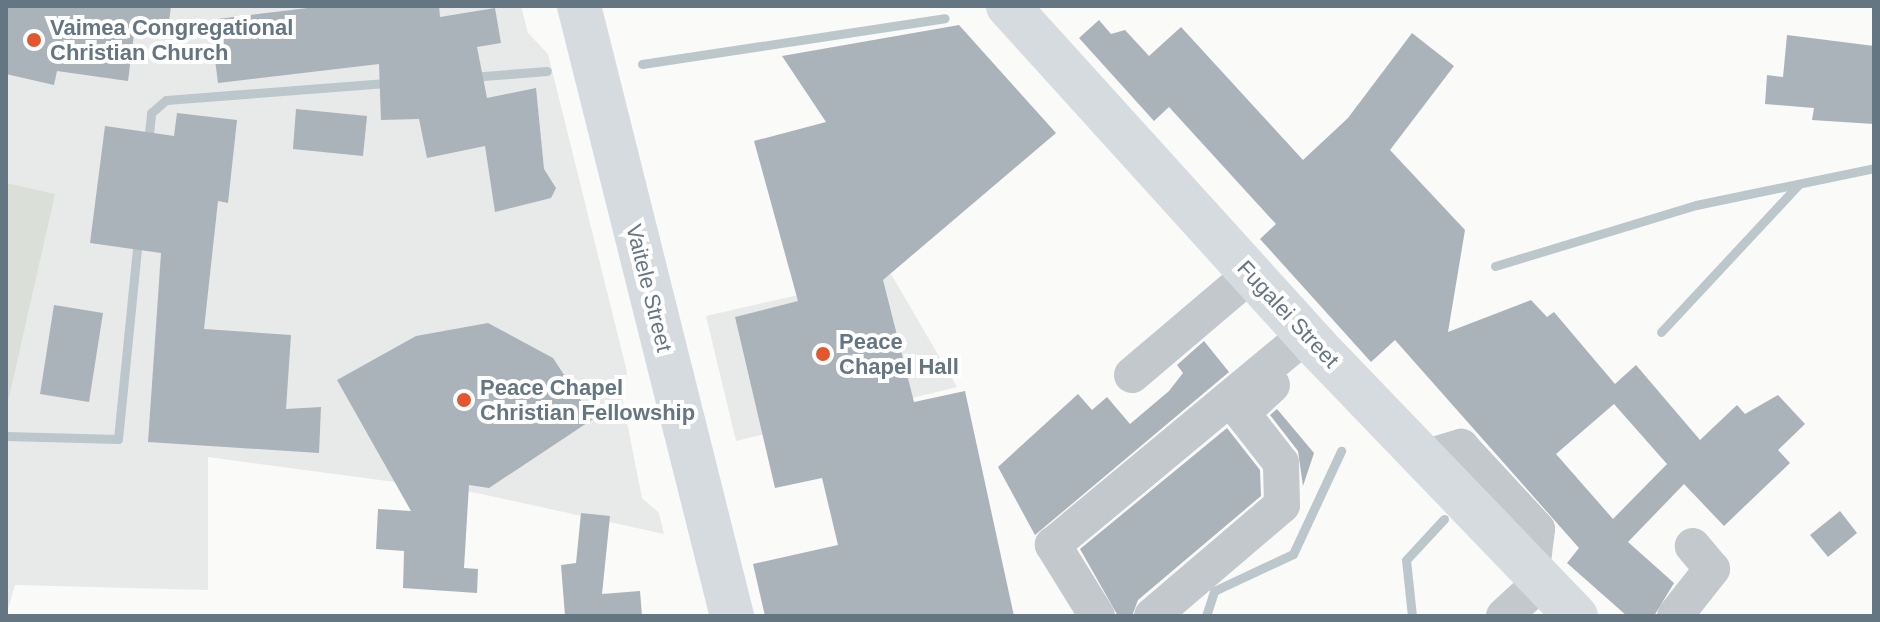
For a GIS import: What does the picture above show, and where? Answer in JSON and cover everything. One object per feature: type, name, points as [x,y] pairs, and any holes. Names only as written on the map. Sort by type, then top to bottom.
[{"type":"main road","name":"Vaitele Street","points":[[579,6],[732,616]]},
{"type":"main road","name":"Fugalei Street","points":[[1008,6],[1311,341],[1576,616]]},
{"type":"lane","points":[[1132,375],[1251,274]]},
{"type":"lane","points":[[1097,616],[1053,545],[1311,341]]},
{"type":"lane","points":[[1152,616],[1282,505],[1281,463],[1242,413],[1311,341]]},
{"type":"lane","points":[[1675,616],[1712,569],[1693,546]]},
{"type":"lane","points":[[1504,616],[1537,575]]},
{"type":"shaded area","points":[[70,6],[521,6],[528,33],[548,54],[627,372],[622,397],[642,498],[659,513],[664,534],[477,493],[208,457],[208,590],[15,585],[6,616],[6,74]]},
{"type":"shaded area","points":[[6,183],[55,194],[8,402],[6,402]]},
{"type":"shaded area","name":"Peace Chapel Hall","points":[[891,274],[957,387],[736,441],[706,316]]},
{"type":"building","points":[[6,6],[171,6],[167,39],[134,34],[128,81],[57,71],[54,85],[6,74]]},
{"type":"building","points":[[324,6],[439,6],[440,17],[495,8],[501,43],[477,47],[487,98],[536,88],[544,169],[556,188],[551,198],[495,212],[485,146],[427,158],[419,119],[381,120],[379,64],[218,83],[210,20]]},
{"type":"building","points":[[1099,20],[1111,34],[1125,30],[1149,56],[1181,27],[1303,160],[1348,118],[1412,33],[1454,66],[1390,150],[1465,230],[1448,332],[1531,300],[1547,317],[1554,312],[1615,384],[1636,365],[1700,440],[1737,405],[1745,414],[1778,395],[1805,424],[1778,450],[1790,463],[1724,526],[1684,484],[1628,542],[1674,583],[1654,616],[1627,616],[1567,563],[1579,548],[1395,340],[1371,362],[1260,239],[1276,224],[1169,107],[1154,121],[1079,38]],"holes":[[[1614,404],[1667,464],[1613,519],[1556,454]]]},
{"type":"building","points":[[959,25],[1056,133],[883,280],[914,402],[965,391],[1014,616],[765,616],[753,564],[838,545],[822,478],[775,488],[735,317],[798,301],[754,141],[826,122],[782,56]]},
{"type":"building","points":[[1787,35],[1874,46],[1874,124],[1812,120],[1814,108],[1765,104],[1767,75],[1783,77]]},
{"type":"building","points":[[296,109],[367,116],[363,156],[293,149]]},
{"type":"building","points":[[177,113],[237,120],[228,203],[218,201],[204,329],[291,335],[286,409],[321,407],[319,453],[148,442],[161,253],[90,243],[105,126],[174,136]]},
{"type":"building","points":[[54,305],[103,313],[89,402],[40,394]]},
{"type":"building","name":"Peace Chapel Christian Fellowship","points":[[488,323],[553,358],[593,419],[489,488],[469,485],[464,568],[478,569],[477,593],[403,588],[404,551],[376,549],[378,509],[411,511],[337,380],[416,336]]},
{"type":"building","points":[[1204,341],[1229,372],[1035,535],[998,467],[1078,394],[1092,410],[1107,397],[1130,424],[1169,391],[1183,373],[1177,365]]},
{"type":"building","points":[[1277,409],[1314,453],[1303,486],[1298,451],[1270,415]]},
{"type":"building","points":[[1227,428],[1260,470],[1261,496],[1138,600],[1132,616],[1118,616],[1080,549]]},
{"type":"building","points":[[1840,511],[1857,533],[1828,557],[1810,535]]},
{"type":"building","points":[[581,513],[610,516],[602,594],[640,591],[642,616],[565,616],[561,565],[576,563]]},
{"type":"waterway","points":[[642,64],[945,18]]},
{"type":"waterway","points":[[471,77],[547,71]]},
{"type":"waterway","points":[[148,143],[151,113],[166,100],[389,83]]},
{"type":"waterway","points":[[1495,266],[1696,205],[1874,168]]},
{"type":"waterway","points":[[1661,332],[1799,184]]},
{"type":"waterway","points":[[6,436],[118,439],[138,237]]},
{"type":"waterway","points":[[1206,616],[1214,591],[1293,554],[1341,451]]},
{"type":"waterway","points":[[1412,616],[1406,560],[1444,519]]},
{"type":"place","name":"Vaimea Congregational Christian Church","points":[[34,40]]},
{"type":"place","name":"Peace Chapel Hall","points":[[823,354]]},
{"type":"place","name":"Peace Chapel Christian Fellowship","points":[[464,400]]}]
